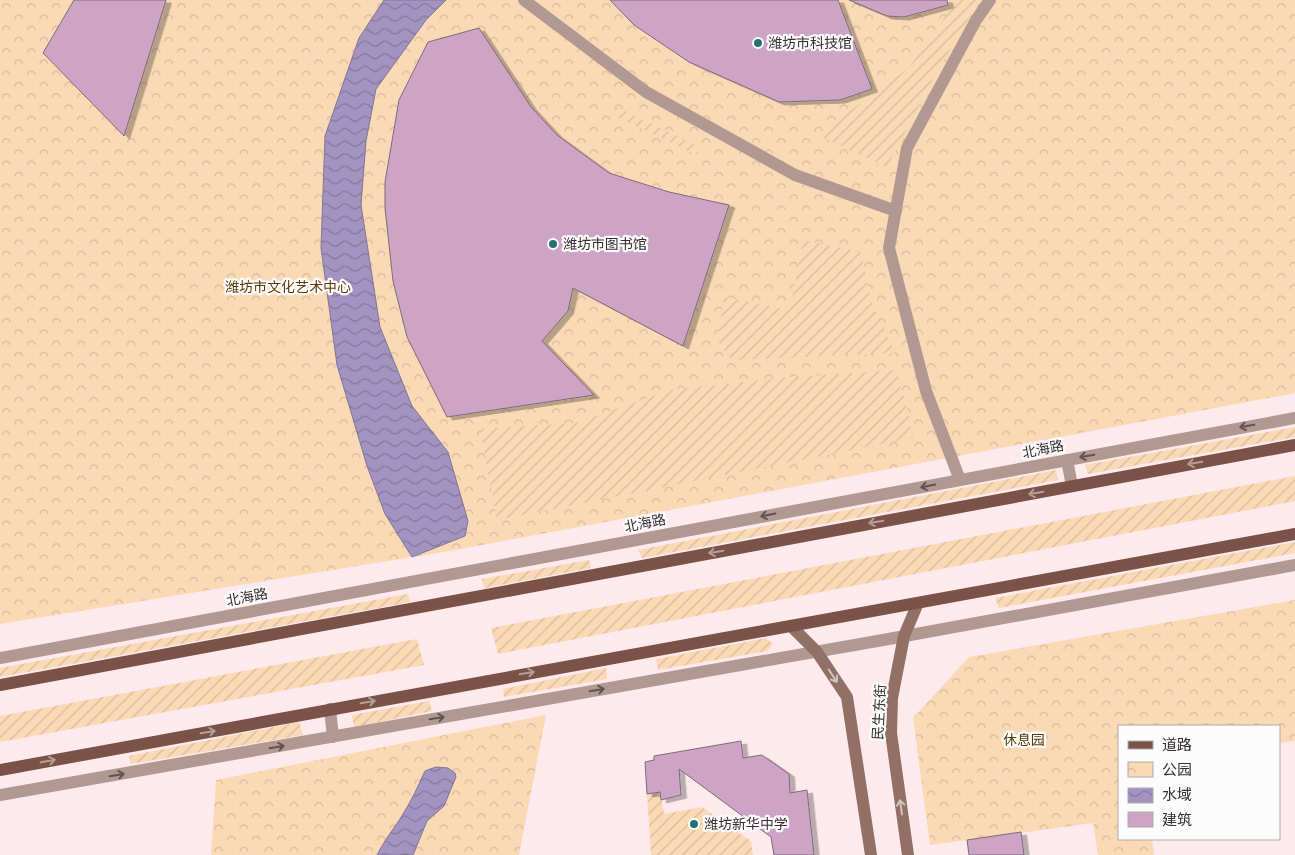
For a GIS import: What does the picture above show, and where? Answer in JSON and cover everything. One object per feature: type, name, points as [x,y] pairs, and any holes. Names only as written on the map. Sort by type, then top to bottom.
[{"type":"main road","points":[[0,685],[1295,445]]},
{"type":"main road","points":[[0,770],[1295,534]]},
{"type":"main road","name":"民生东街","points":[[908,855],[890,734],[892,698],[904,636],[918,603]]},
{"type":"main road","name":"民生东街","points":[[791,626],[817,652],[847,697],[872,855]]},
{"type":"street","points":[[524,0],[646,92],[795,174],[896,211]]},
{"type":"street","points":[[960,480],[926,391],[889,248],[908,148],[976,20],[990,0]]},
{"type":"street","name":"北海路","points":[[0,658],[1295,418]]},
{"type":"street","points":[[1066,460],[1072,486]]},
{"type":"street","points":[[0,795],[1295,566]]},
{"type":"street","points":[[330,709],[333,737]]},
{"type":"green space","name":"潍坊市文化艺术中心","points":[[0,0],[1295,0],[1295,393],[450,551],[0,624]]},
{"type":"green space","points":[[953,0],[980,0],[935,75],[887,167],[817,135],[908,69],[952,7]]},
{"type":"green space","points":[[617,107],[700,147],[695,154],[613,115]]},
{"type":"green space","points":[[803,240],[861,252],[871,301],[895,353],[731,360],[718,341],[724,297],[790,310]]},
{"type":"green space","points":[[896,370],[913,438],[497,520],[480,429],[576,423],[670,390],[780,378]]},
{"type":"green space","points":[[1295,427],[1295,437],[1088,474],[1085,465]]},
{"type":"green space","points":[[1056,470],[1058,480],[642,558],[638,550]]},
{"type":"green space","points":[[1295,476],[1295,501],[498,654],[491,628]]},
{"type":"green space","points":[[1295,542],[1295,553],[999,608],[995,598]]},
{"type":"green space","points":[[589,560],[591,568],[484,588],[482,579]]},
{"type":"green space","points":[[408,594],[410,602],[0,677],[0,668]]},
{"type":"green space","name":"休息园","points":[[1295,600],[1295,741],[1280,743],[1280,725],[1118,725],[1118,840],[1152,840],[1154,855],[1098,855],[1093,823],[930,845],[913,718],[969,657]]},
{"type":"green space","points":[[766,638],[773,644],[767,651],[658,670],[656,659]]},
{"type":"green space","points":[[417,639],[424,665],[0,742],[0,716]]},
{"type":"green space","points":[[606,668],[607,679],[504,697],[503,689]]},
{"type":"green space","points":[[429,701],[432,711],[354,727],[352,715]]},
{"type":"green space","points":[[546,715],[519,855],[211,855],[216,780]]},
{"type":"green space","points":[[299,722],[303,735],[130,764],[129,756]]},
{"type":"green space","name":"潍坊新华中学","points":[[660,792],[664,814],[702,807],[751,841],[753,855],[651,855],[647,794]]},
{"type":"water","points":[[384,0],[446,0],[426,20],[376,89],[366,141],[361,205],[380,327],[412,406],[448,452],[468,521],[465,536],[412,557],[385,514],[367,466],[337,365],[321,248],[325,136],[359,38]]},
{"type":"water","points":[[436,767],[448,768],[455,773],[456,777],[444,806],[427,821],[413,855],[377,855],[400,819],[425,771]]},
{"type":"building","points":[[74,0],[166,0],[124,136],[43,53]]},
{"type":"building","name":"潍坊市科技馆","points":[[610,0],[838,0],[872,89],[840,100],[779,102],[689,62],[634,25]]},
{"type":"building","points":[[849,0],[947,0],[948,5],[904,17],[887,16]]},
{"type":"building","name":"潍坊市图书馆","points":[[479,28],[531,107],[557,135],[609,173],[669,192],[729,205],[683,346],[573,288],[568,311],[542,341],[594,395],[447,417],[407,337],[393,281],[385,208],[385,182],[399,100],[428,42]]},
{"type":"building","points":[[741,741],[743,758],[762,755],[789,774],[790,793],[807,790],[814,855],[774,855],[771,837],[679,769],[681,795],[661,800],[660,792],[647,794],[645,762],[654,760],[654,756]]},
{"type":"building","points":[[1021,832],[1024,855],[969,855],[967,840]]},
{"type":"place","name":"潍坊市科技馆","points":[[758,43]]},
{"type":"place","name":"潍坊市图书馆","points":[[553,244]]},
{"type":"place","name":"潍坊新华中学","points":[[694,824]]}]
